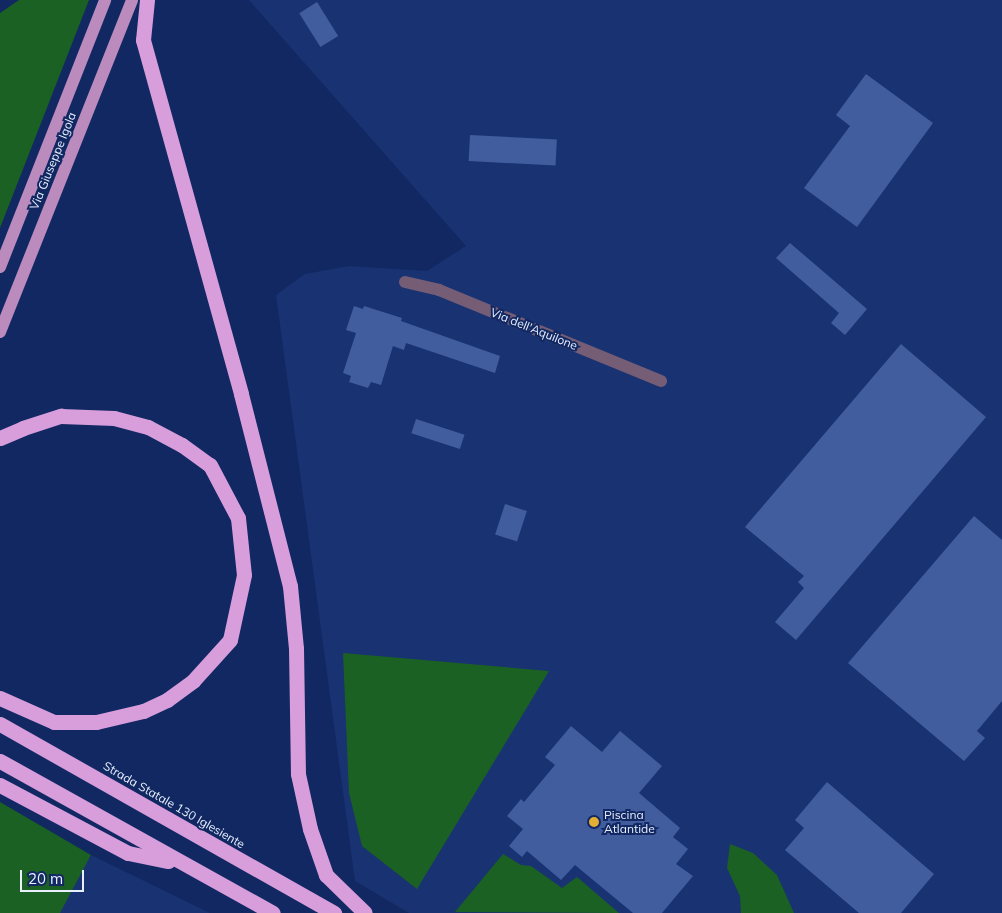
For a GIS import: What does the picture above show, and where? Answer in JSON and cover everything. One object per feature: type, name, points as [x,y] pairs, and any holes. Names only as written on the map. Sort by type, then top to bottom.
[{"type":"highway","points":[[147,0],[142,40],[241,394],[290,586],[296,648],[298,774],[310,829],[326,875],[365,913]]},
{"type":"highway","points":[[0,438],[23,428],[62,416],[70,416],[114,418],[148,427],[182,445],[210,465],[238,518],[244,575],[230,640],[193,681],[167,700],[143,711],[96,722],[54,722],[0,698]]},
{"type":"highway","name":"Strada Statale 130 Iglesiente","points":[[0,724],[334,913]]},
{"type":"highway","points":[[0,761],[273,913]]},
{"type":"highway","points":[[0,785],[128,853],[183,864]]},
{"type":"main road","name":"Via Giuseppe Igola","points":[[0,267],[105,0]]},
{"type":"main road","name":"Via Giuseppe Igola","points":[[0,332],[132,0]]},
{"type":"street","name":"Via dell'Aquilone","points":[[405,282],[439,290],[662,381]]},
{"type":"shaded area","points":[[249,0],[1002,0],[1002,913],[409,913],[355,881],[276,295],[305,274],[349,266],[427,271],[466,246]]},
{"type":"shaded area","points":[[0,812],[90,859],[91,855],[210,913],[0,913]]},
{"type":"green space","points":[[19,0],[89,0],[0,228],[0,13]]},
{"type":"green space","points":[[343,653],[549,671],[417,889],[362,846],[349,793]]},
{"type":"green space","points":[[0,802],[91,855],[60,913],[0,913]]},
{"type":"green space","points":[[730,844],[753,853],[777,875],[794,913],[741,913],[740,896],[727,868]]},
{"type":"green space","points":[[503,854],[521,865],[531,866],[562,888],[577,877],[619,913],[455,912]]},
{"type":"building","points":[[317,2],[338,36],[320,47],[299,13]]},
{"type":"building","points":[[866,74],[933,123],[857,227],[804,188],[850,126],[836,115]]},
{"type":"building","points":[[470,135],[557,140],[556,166],[469,161]]},
{"type":"building","points":[[790,243],[867,309],[845,335],[831,323],[839,313],[776,258]]},
{"type":"building","points":[[354,306],[363,309],[364,306],[402,318],[401,321],[500,356],[495,373],[406,343],[404,350],[393,346],[381,385],[371,382],[368,388],[349,382],[351,376],[343,373],[356,333],[346,330]]},
{"type":"building","points":[[901,344],[986,417],[796,640],[775,622],[804,588],[798,582],[804,576],[745,527]]},
{"type":"building","points":[[416,419],[465,435],[460,449],[411,433]]},
{"type":"building","points":[[505,504],[527,511],[517,542],[495,534]]},
{"type":"building","points":[[974,516],[1002,540],[1002,701],[977,731],[985,738],[964,761],[848,663]]},
{"type":"building","name":"Piscina Atlantide","points":[[571,726],[602,752],[620,731],[662,766],[639,793],[680,828],[673,837],[688,849],[676,864],[693,876],[662,913],[633,913],[575,865],[561,880],[527,851],[522,857],[509,846],[523,829],[507,816],[521,799],[524,802],[555,765],[545,757]]},
{"type":"building","points":[[827,782],[934,874],[901,913],[859,913],[785,850],[804,828],[795,820]]},
{"type":"place","name":"Piscina Atlantide","points":[[594,822]]}]
